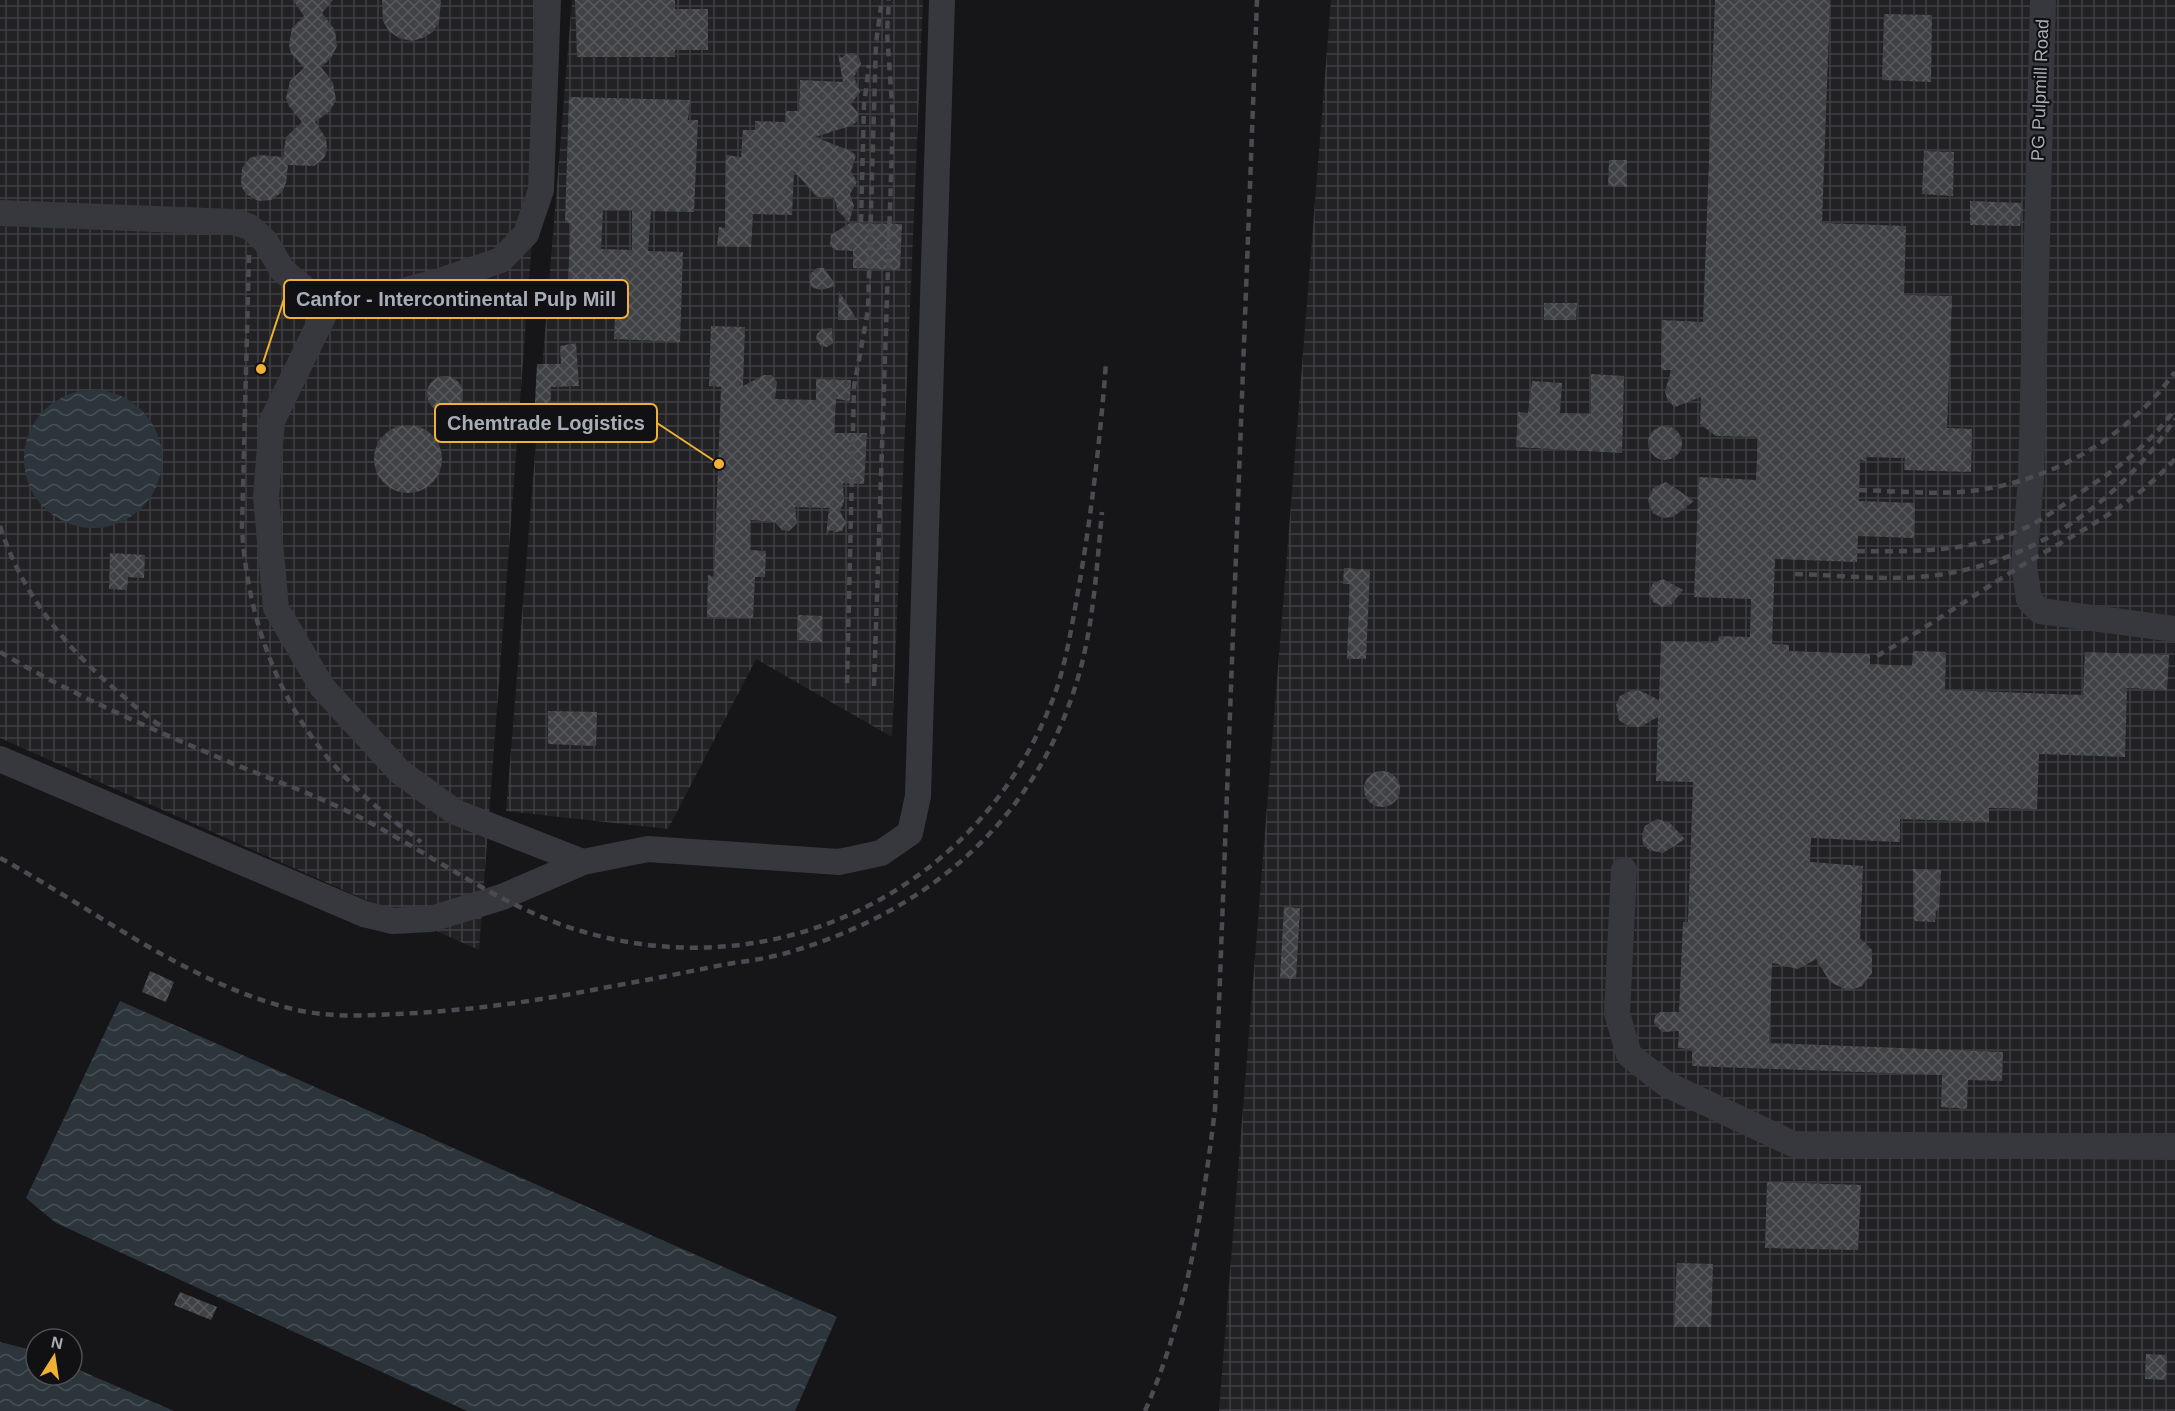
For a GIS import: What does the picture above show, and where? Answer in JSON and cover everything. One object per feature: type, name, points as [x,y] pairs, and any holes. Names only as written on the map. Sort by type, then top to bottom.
[{"type":"street","points":[[0,213],[234,222],[250,227],[267,242],[282,270],[311,294],[330,302],[353,304],[437,282],[501,260],[526,234],[541,190],[548,0]]},
{"type":"street","points":[[0,759],[364,914],[393,921],[431,919],[502,897],[583,862],[648,849],[839,862],[881,853],[910,833],[918,796],[942,0]]},
{"type":"street","name":"PG Pulpmill Road","points":[[2043,0],[2031,477],[2025,565],[2029,600],[2040,611],[2175,629]]},
{"type":"street","points":[[330,302],[272,421],[267,497],[276,608],[322,687],[400,772],[455,812],[583,862]]},
{"type":"street","points":[[1624,870],[1617,1013],[1629,1055],[1666,1084],[1793,1144],[2175,1147]]},
{"type":"shaded area","points":[[0,0],[550,0],[479,950],[0,738]]},
{"type":"shaded area","points":[[572,0],[923,0],[892,737],[756,659],[668,829],[506,811]]},
{"type":"shaded area","points":[[1331,0],[2175,0],[2175,1411],[1219,1411]]},
{"type":"water","points":[[93,390],[119,395],[142,410],[157,433],[162,459],[157,485],[142,508],[119,523],[93,528],[67,523],[44,508],[29,485],[24,459],[29,433],[44,410],[67,395]]},
{"type":"water","points":[[120,1001],[837,1317],[795,1411],[467,1411],[56,1223],[26,1198]]},
{"type":"water","points":[[0,1342],[24,1348],[24,1387],[84,1387],[84,1372],[174,1411],[0,1411]]},
{"type":"building","points":[[293,0],[333,0],[322,13],[335,30],[337,46],[331,58],[321,67],[333,83],[336,100],[330,111],[315,122],[326,138],[327,150],[324,158],[314,166],[288,165],[286,183],[282,192],[271,200],[258,201],[246,194],[241,186],[242,168],[250,158],[259,155],[283,157],[286,137],[302,122],[289,106],[286,98],[290,81],[304,68],[291,53],[289,45],[292,28],[304,16]]},
{"type":"building","points":[[382,0],[441,0],[439,22],[433,32],[423,38],[411,41],[399,38],[389,31],[383,21]]},
{"type":"building","points":[[575,0],[675,0],[675,9],[708,9],[708,50],[675,50],[675,57],[577,57]]},
{"type":"building","points":[[1715,0],[1830,0],[1822,223],[1906,226],[1904,295],[1952,296],[1947,428],[1972,429],[1971,472],[1904,470],[1905,458],[1866,457],[1866,461],[1860,460],[1859,501],[1915,503],[1914,538],[1858,536],[1857,562],[1775,559],[1772,644],[1789,645],[1789,651],[1870,654],[1870,664],[1912,666],[1913,651],[1946,652],[1945,690],[2083,695],[2085,652],[2169,655],[2167,690],[2127,688],[2125,757],[2039,754],[2037,809],[1989,808],[1989,822],[1900,819],[1900,842],[1811,838],[1810,862],[1863,866],[1860,938],[1872,950],[1872,973],[1861,987],[1847,990],[1830,982],[1816,959],[1798,969],[1772,963],[1769,1043],[2003,1052],[2002,1081],[1968,1080],[1967,1109],[1941,1107],[1942,1075],[1692,1066],[1692,1049],[1678,1048],[1679,1031],[1662,1032],[1654,1023],[1655,1016],[1660,1012],[1679,1012],[1683,922],[1688,922],[1693,782],[1656,781],[1658,717],[1640,727],[1630,727],[1619,720],[1616,705],[1620,696],[1632,690],[1641,691],[1659,700],[1661,641],[1718,643],[1719,636],[1750,637],[1751,599],[1694,597],[1699,477],[1756,480],[1758,437],[1716,436],[1700,424],[1701,397],[1675,407],[1668,401],[1665,392],[1671,370],[1661,370],[1662,320],[1703,322]]},
{"type":"building","points":[[1884,14],[1932,15],[1931,82],[1882,80]]},
{"type":"building","points":[[853,53],[859,57],[861,64],[854,77],[860,92],[851,104],[858,113],[858,120],[853,125],[815,137],[851,151],[856,156],[851,171],[857,182],[850,194],[854,206],[849,222],[838,211],[834,197],[817,197],[794,171],[792,215],[753,214],[751,247],[717,246],[719,227],[725,228],[726,155],[741,157],[743,130],[755,130],[755,121],[785,122],[786,111],[799,111],[800,80],[843,82],[838,54],[842,58],[846,54]]},
{"type":"building","points":[[569,97],[690,100],[688,120],[698,120],[694,212],[651,211],[648,251],[683,252],[680,342],[614,339],[616,296],[585,295],[586,282],[568,281],[571,223],[565,223]],"holes":[[[603,210],[632,210],[632,250],[601,249]]]},
{"type":"building","points":[[1924,151],[1954,152],[1953,196],[1922,194]]},
{"type":"building","points":[[1609,160],[1627,160],[1627,187],[1608,186]]},
{"type":"building","points":[[1970,201],[2022,203],[2020,226],[1970,225]]},
{"type":"building","points":[[850,223],[902,224],[900,270],[853,268],[853,251],[834,250],[830,244],[831,235]]},
{"type":"building","points":[[817,268],[824,268],[836,286],[821,290],[811,287],[809,275]]},
{"type":"building","points":[[839,291],[857,320],[838,320]]},
{"type":"building","points":[[1544,303],[1577,303],[1576,320],[1544,320]]},
{"type":"building","points":[[711,326],[745,327],[743,386],[764,375],[771,375],[777,382],[775,399],[816,400],[816,379],[851,380],[850,401],[836,399],[834,433],[867,433],[864,484],[843,483],[844,502],[840,511],[846,523],[842,531],[830,530],[826,536],[829,508],[795,507],[797,523],[789,531],[782,530],[775,522],[750,520],[750,550],[766,551],[765,577],[755,577],[753,618],[707,617],[708,575],[714,577],[721,387],[709,386]]},
{"type":"building","points":[[832,328],[833,343],[827,347],[821,346],[816,339],[817,334],[822,329]]},
{"type":"building","points":[[576,343],[579,386],[551,387],[550,418],[564,418],[565,441],[533,440],[537,364],[561,364],[560,346]]},
{"type":"building","points":[[1591,374],[1624,376],[1622,453],[1516,447],[1518,412],[1528,413],[1532,381],[1562,383],[1560,413],[1591,414]]},
{"type":"building","points":[[445,376],[457,382],[463,394],[457,406],[445,412],[433,406],[427,394],[433,382]]},
{"type":"building","points":[[415,425],[427,431],[436,440],[442,452],[440,472],[432,483],[415,493],[401,493],[384,483],[376,472],[374,452],[384,435],[395,427]]},
{"type":"building","points":[[1665,426],[1677,431],[1682,443],[1677,455],[1665,460],[1653,455],[1648,443],[1653,431]]},
{"type":"building","points":[[1666,482],[1694,501],[1673,517],[1662,518],[1653,513],[1648,501],[1653,488]]},
{"type":"building","points":[[110,553],[145,555],[144,578],[128,577],[127,590],[109,589]]},
{"type":"building","points":[[1344,568],[1370,570],[1366,659],[1347,659],[1350,584],[1343,584]]},
{"type":"building","points":[[1663,579],[1683,590],[1671,605],[1663,607],[1653,602],[1649,593],[1653,583]]},
{"type":"building","points":[[798,615],[822,616],[822,642],[797,640]]},
{"type":"building","points":[[548,711],[597,712],[596,746],[548,744]]},
{"type":"building","points":[[1382,771],[1395,776],[1400,789],[1395,802],[1382,807],[1369,802],[1364,789],[1369,776]]},
{"type":"building","points":[[1657,819],[1670,823],[1685,839],[1663,853],[1649,850],[1643,844],[1642,834],[1645,826]]},
{"type":"building","points":[[1913,869],[1941,870],[1939,911],[1936,911],[1935,922],[1914,921]]},
{"type":"building","points":[[1284,907],[1300,908],[1296,979],[1280,978]]},
{"type":"building","points":[[150,971],[174,982],[166,1002],[142,992]]},
{"type":"building","points":[[1767,1182],[1861,1185],[1858,1250],[1765,1248]]},
{"type":"building","points":[[1677,1263],[1713,1264],[1711,1327],[1674,1327]]},
{"type":"building","points":[[180,1292],[217,1307],[211,1320],[174,1305]]},
{"type":"building","points":[[2146,1354],[2167,1355],[2166,1380],[2145,1379]]},
{"type":"railway","points":[[874,686],[893,119],[887,32],[889,0]]},
{"type":"railway","points":[[1145,1411],[1172,1338],[1191,1263],[1215,1110],[1257,0]]},
{"type":"railway","points":[[847,683],[854,387],[868,310],[876,43],[881,6]]},
{"type":"railway","points":[[861,222],[864,105],[869,65]]},
{"type":"railway","points":[[249,255],[242,528],[251,597],[260,630],[286,695],[324,754],[365,797],[421,842]]},
{"type":"railway","points":[[0,652],[83,697],[227,761],[343,809],[489,891],[550,920],[581,931],[652,945],[723,947],[792,935],[857,911],[916,876],[969,831],[1014,776],[1048,711],[1066,655],[1091,509],[1106,363]]},
{"type":"railway","points":[[1859,490],[1960,492],[1991,488],[2052,469],[2081,455],[2133,419],[2175,372]]},
{"type":"railway","points":[[1857,551],[1944,549],[2009,535],[2045,517],[2125,461],[2157,432],[2175,409]]},
{"type":"railway","points":[[1795,574],[1904,578],[1958,571],[1995,561],[2065,528],[2096,505],[2152,450],[2175,419]]},
{"type":"railway","points":[[1877,656],[2121,506],[2140,492],[2175,459]]},
{"type":"railway","points":[[0,858],[181,965],[257,998],[297,1010],[322,1014],[384,1015],[503,1005],[790,952],[842,934],[890,910],[935,882],[974,849],[1009,811],[1039,768],[1063,720],[1081,667],[1092,609],[1102,512]]},
{"type":"railway","points":[[0,526],[9,551],[34,598],[66,641],[103,679],[163,727]]},
{"type":"place","name":"Canfor - Intercontinental Pulp Mill","points":[[261,369]]},
{"type":"place","name":"Chemtrade Logistics","points":[[719,464]]}]
